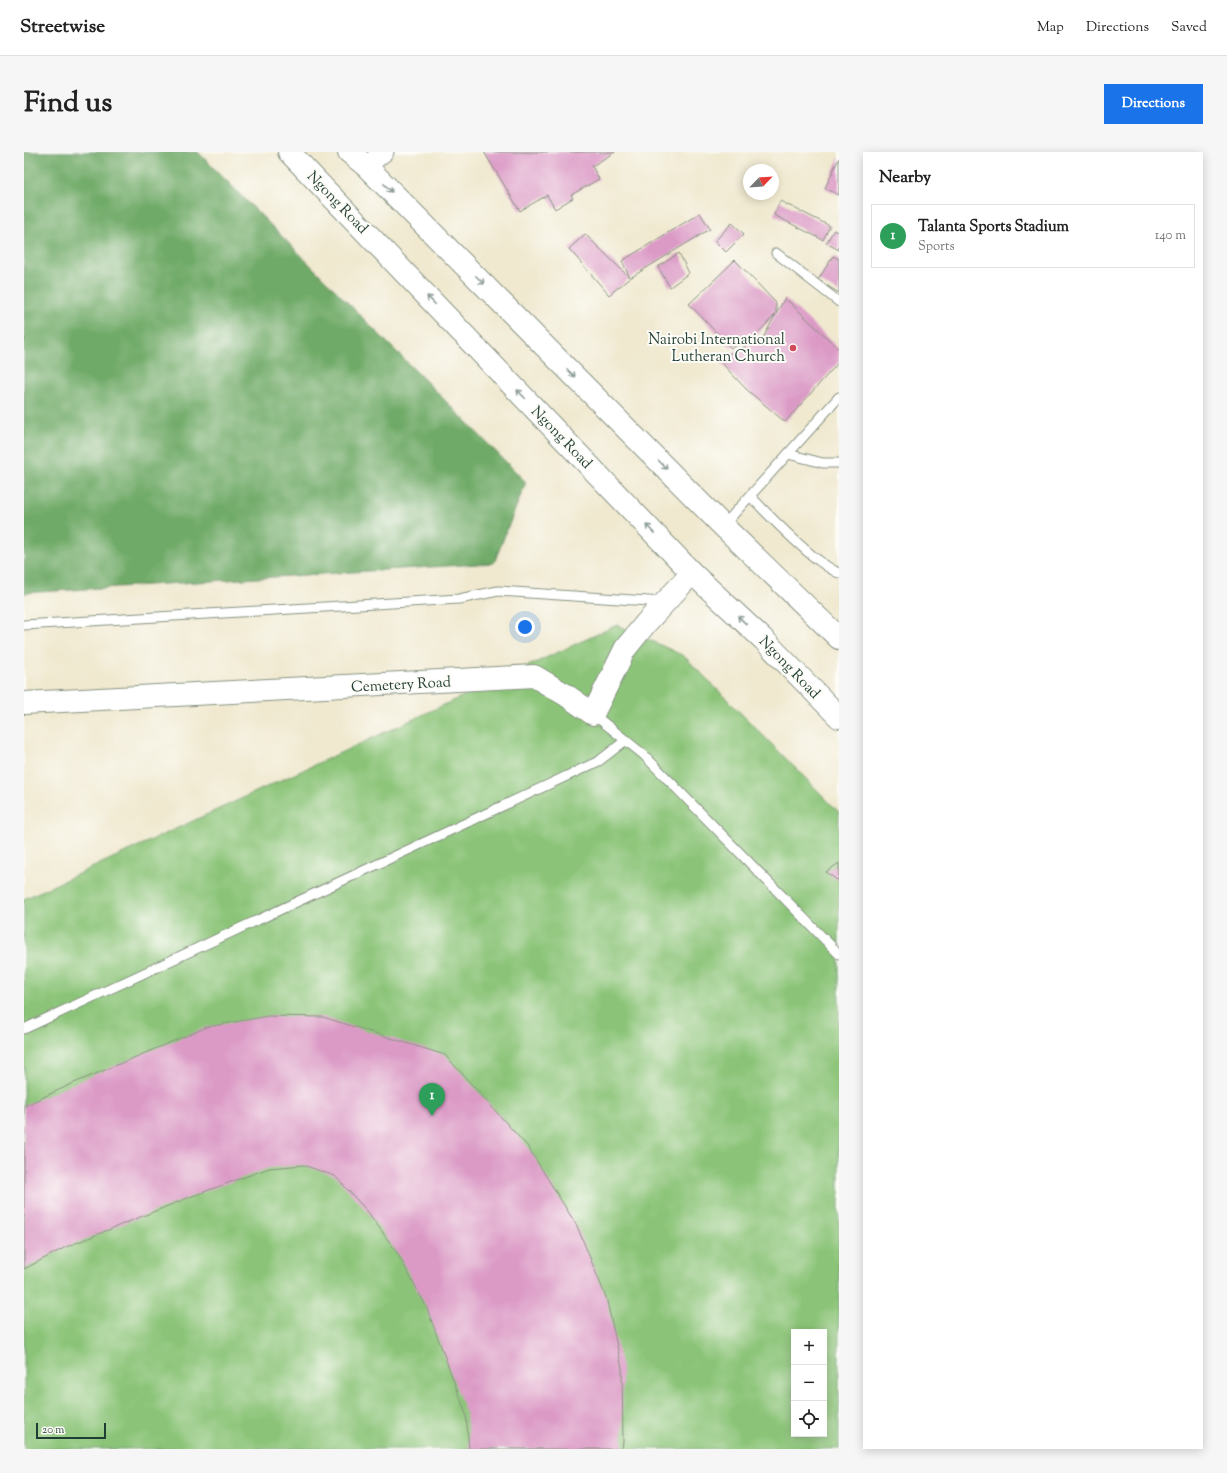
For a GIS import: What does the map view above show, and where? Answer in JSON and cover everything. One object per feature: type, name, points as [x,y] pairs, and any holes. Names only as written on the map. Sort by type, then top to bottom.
[{"type":"main road","name":"Ngong Road","points":[[289,152],[692,573],[764,640],[839,717]]},
{"type":"main road","points":[[349,152],[366,166],[723,526],[839,638]]},
{"type":"main road","points":[[593,714],[625,649],[692,573]]},
{"type":"main road","name":"Cemetery Road","points":[[24,703],[534,676],[566,695],[593,714]]},
{"type":"street","points":[[366,166],[384,152]]},
{"type":"lane","points":[[776,253],[839,302]]},
{"type":"lane","points":[[723,526],[839,397]]},
{"type":"lane","points":[[788,454],[823,463],[839,463]]},
{"type":"lane","points":[[750,496],[787,535],[810,554],[839,573]]},
{"type":"lane","points":[[24,625],[459,599],[498,591],[665,602]]},
{"type":"lane","points":[[593,714],[644,755],[839,954]]},
{"type":"lane","points":[[24,1029],[599,761],[626,740]]},
{"type":"green space","points":[[24,152],[198,152],[526,482],[494,563],[24,593]]},
{"type":"green space","points":[[617,625],[684,656],[839,812],[839,1449],[24,1449],[24,899]]},
{"type":"building","points":[[484,152],[615,152],[592,166],[599,179],[571,195],[573,198],[555,209],[547,195],[520,211]]},
{"type":"building","points":[[839,158],[839,195],[825,188]]},
{"type":"building","points":[[780,201],[830,226],[823,240],[774,215]]},
{"type":"building","points":[[700,213],[710,229],[630,278],[622,261]]},
{"type":"building","points":[[732,223],[744,234],[726,252],[715,241]]},
{"type":"building","points":[[834,230],[839,233],[839,250],[826,243]]},
{"type":"building","points":[[585,234],[630,278],[609,295],[569,249]]},
{"type":"building","points":[[679,253],[689,273],[670,287],[658,267]]},
{"type":"building","points":[[833,256],[839,259],[839,293],[818,280]]},
{"type":"building","points":[[735,260],[776,303],[776,314],[753,338],[731,348],[689,304]]},
{"type":"building","points":[[785,298],[839,349],[839,362],[785,422],[746,389],[718,359],[763,338]]},
{"type":"building","points":[[839,863],[839,878],[837,880],[826,872]]},
{"type":"building","points":[[268,1016],[323,1017],[445,1055],[528,1147],[577,1226],[606,1297],[622,1368],[622,1449],[469,1449],[466,1414],[426,1306],[398,1254],[368,1212],[335,1176],[303,1165],[269,1168],[190,1197],[66,1247],[24,1269],[24,1106],[74,1083],[207,1027]]},
{"type":"place","name":"Nairobi International Lutheran Church","points":[[793,348]]},
{"type":"place","name":"Talanta Sports Stadium","points":[[432,1116]]}]
